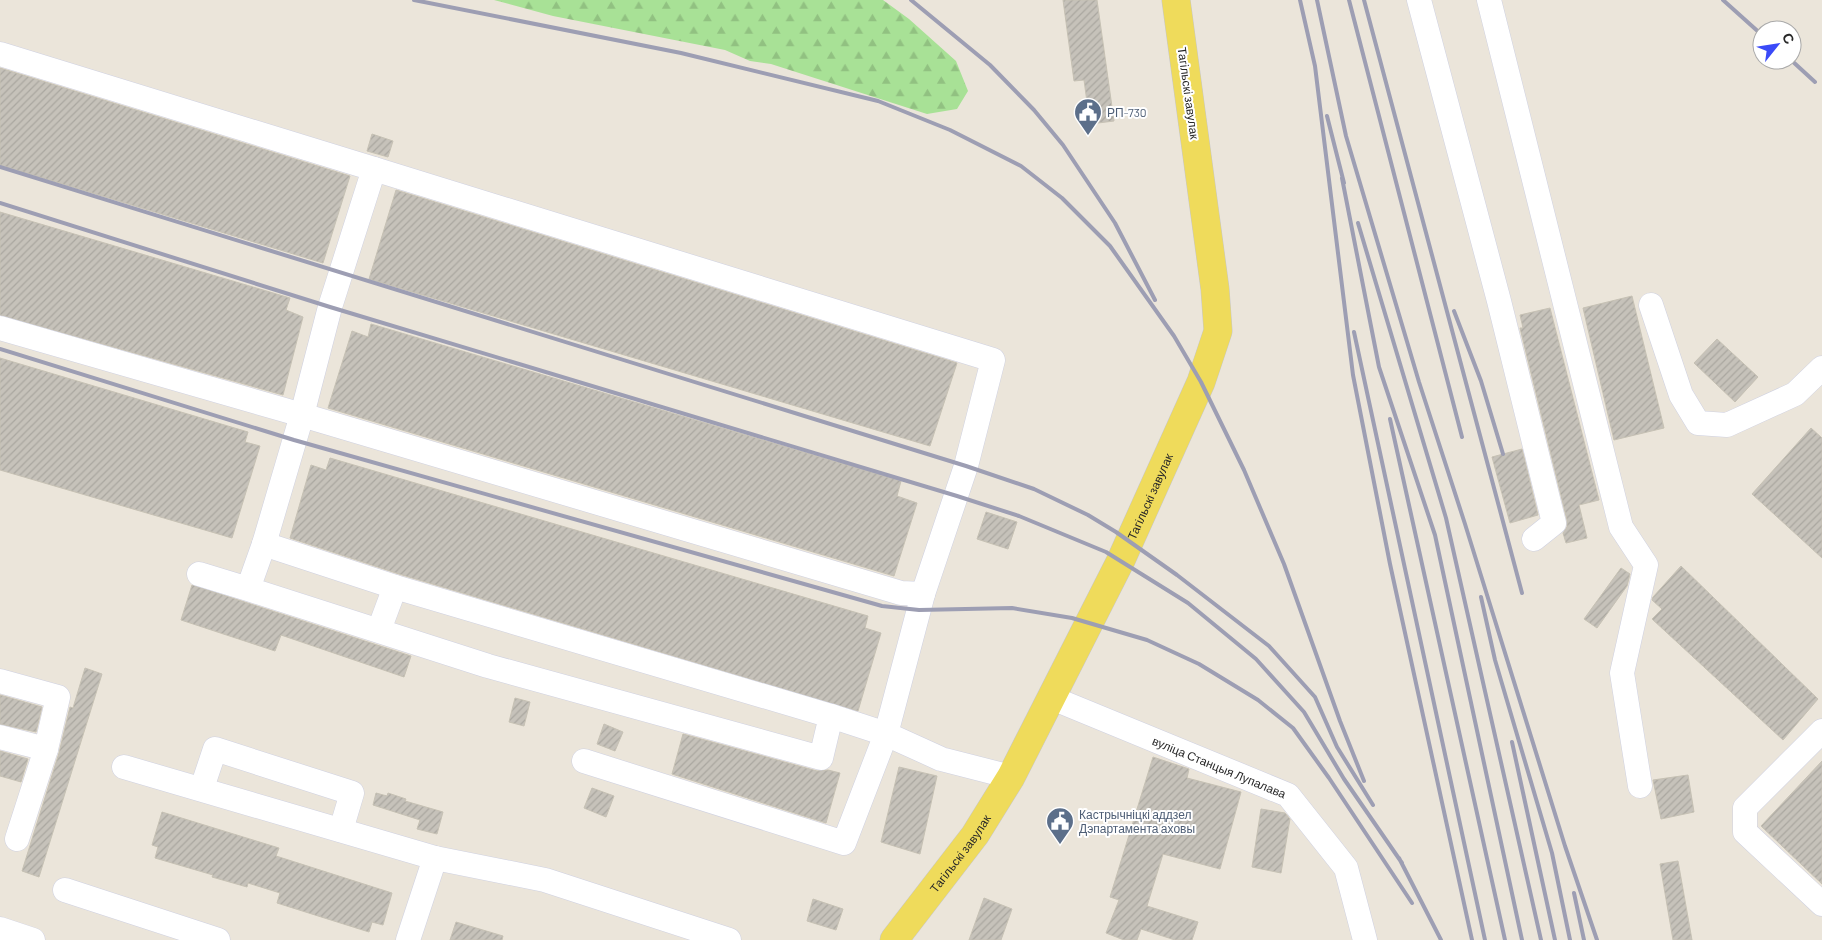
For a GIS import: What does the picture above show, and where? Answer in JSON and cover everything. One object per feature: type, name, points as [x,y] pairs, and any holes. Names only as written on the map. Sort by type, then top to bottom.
[{"type":"main road","name":"Тагільскі завулак","points":[[894,940],[975,835],[1011,777],[1136,528],[1201,382],[1218,331],[1215,288],[1176,0]]},
{"type":"street","points":[[1419,0],[1500,301],[1554,523],[1534,539]]},
{"type":"street","points":[[1489,0],[1621,527],[1646,565],[1622,673],[1640,786]]},
{"type":"street","points":[[0,54],[993,360],[958,496],[923,594],[886,734],[844,843],[584,761]]},
{"type":"street","points":[[248,588],[264,544],[302,415],[330,307],[374,168]]},
{"type":"street","points":[[1651,305],[1681,394],[1698,423],[1727,425],[1795,394],[1822,368]]},
{"type":"street","points":[[0,328],[302,415],[901,593],[923,594]]},
{"type":"street","points":[[264,544],[394,587],[831,716],[886,734],[941,759],[1011,777]]},
{"type":"street","points":[[199,574],[380,630],[488,666],[821,758],[831,716]]},
{"type":"street","points":[[380,630],[394,587]]},
{"type":"street","points":[[0,680],[58,697],[46,749],[17,839]]},
{"type":"street","name":"вуліца Станцыя Лупалава","points":[[1052,698],[1288,795],[1346,868],[1365,940]]},
{"type":"street","points":[[1822,731],[1746,808],[1745,832],[1822,904]]},
{"type":"street","points":[[0,737],[46,749]]},
{"type":"street","points":[[202,788],[215,749],[352,793],[341,830]]},
{"type":"street","points":[[124,767],[202,788],[435,858],[545,880],[729,940]]},
{"type":"street","points":[[408,940],[435,858]]},
{"type":"street","points":[[64,890],[218,940]]},
{"type":"street","points":[[0,929],[33,940]]},
{"type":"green space","points":[[494,0],[883,0],[909,19],[956,61],[968,91],[957,109],[927,114],[771,64],[750,61],[725,50],[553,16]]},
{"type":"building","points":[[1063,0],[1097,0],[1114,121],[1090,124],[1084,80],[1074,81]]},
{"type":"building","points":[[0,68],[350,176],[323,263],[0,165]]},
{"type":"building","points":[[372,134],[393,141],[388,157],[367,151]]},
{"type":"building","points":[[396,190],[957,363],[930,446],[369,279]]},
{"type":"building","points":[[0,212],[290,298],[286,310],[303,317],[283,395],[0,315]]},
{"type":"building","points":[[1632,296],[1664,428],[1614,440],[1583,308]]},
{"type":"building","points":[[1550,308],[1599,500],[1579,505],[1587,538],[1566,543],[1563,533],[1567,527],[1567,520],[1520,328],[1523,328],[1520,315]]},
{"type":"building","points":[[371,324],[901,481],[897,496],[917,503],[894,576],[328,408],[352,331],[368,337]]},
{"type":"building","points":[[1717,339],[1758,377],[1735,402],[1694,363]]},
{"type":"building","points":[[0,358],[248,432],[245,442],[260,446],[232,538],[0,470]]},
{"type":"building","points":[[1811,428],[1822,438],[1822,558],[1752,494]]},
{"type":"building","points":[[1522,449],[1538,515],[1510,523],[1492,457]]},
{"type":"building","points":[[330,458],[868,616],[865,628],[881,633],[858,711],[399,574],[290,538],[311,465],[326,470]]},
{"type":"building","points":[[986,512],[1017,522],[1008,549],[977,539]]},
{"type":"building","points":[[1681,566],[1818,699],[1783,740],[1652,619],[1662,609],[1652,600],[1653,597]]},
{"type":"building","points":[[1621,568],[1630,574],[1627,586],[1597,628],[1584,619]]},
{"type":"building","points":[[192,585],[411,656],[404,677],[281,635],[275,651],[181,620]]},
{"type":"building","points":[[85,668],[102,674],[39,877],[22,871],[59,753],[70,707],[73,708]]},
{"type":"building","points":[[0,695],[42,707],[36,732],[0,724]]},
{"type":"building","points":[[515,698],[530,702],[524,726],[509,722]]},
{"type":"building","points":[[604,724],[623,732],[615,751],[597,744]]},
{"type":"building","points":[[683,734],[817,771],[828,770],[840,773],[826,823],[672,774]]},
{"type":"building","points":[[0,751],[28,759],[21,782],[0,776]]},
{"type":"building","points":[[1153,757],[1189,769],[1187,778],[1241,792],[1220,869],[1163,854],[1147,906],[1198,922],[1192,940],[1175,940],[1141,929],[1137,940],[1124,940],[1106,933],[1119,900],[1110,897]]},
{"type":"building","points":[[1822,761],[1822,884],[1761,826]]},
{"type":"building","points":[[899,767],[937,776],[920,854],[881,842]]},
{"type":"building","points":[[1688,775],[1694,812],[1661,819],[1653,780]]},
{"type":"building","points":[[592,788],[614,796],[606,817],[584,808]]},
{"type":"building","points":[[376,793],[387,796],[388,793],[406,799],[405,801],[443,812],[437,834],[417,829],[420,820],[373,805]]},
{"type":"building","points":[[1261,809],[1285,813],[1290,819],[1281,873],[1252,867]]},
{"type":"building","points":[[162,812],[279,848],[276,856],[392,893],[383,925],[372,922],[369,932],[277,903],[280,893],[248,883],[247,887],[155,858],[158,847],[152,845]]},
{"type":"building","points":[[1678,861],[1692,940],[1673,940],[1660,864]]},
{"type":"building","points":[[984,898],[1012,909],[1001,940],[969,940]]},
{"type":"building","points":[[813,899],[843,909],[836,930],[807,921]]},
{"type":"building","points":[[456,922],[503,936],[502,940],[450,940]]},
{"type":"railway","points":[[414,0],[681,53],[878,101],[950,130],[1021,166],[1062,198],[1110,246],[1174,336],[1201,382],[1244,470],[1284,564],[1340,721],[1364,781]]},
{"type":"railway","points":[[911,0],[990,65],[1034,110],[1063,145],[1115,223],[1155,300]]},
{"type":"railway","points":[[1300,0],[1315,66],[1353,375],[1390,564],[1472,940]]},
{"type":"railway","points":[[1317,0],[1346,136],[1419,382],[1565,846],[1597,940]]},
{"type":"railway","points":[[1349,0],[1462,437]]},
{"type":"railway","points":[[1364,0],[1522,593]]},
{"type":"railway","points":[[1723,0],[1752,26]]},
{"type":"railway","points":[[1802,70],[1815,82]]},
{"type":"railway","points":[[1327,116],[1344,183]]},
{"type":"railway","points":[[0,167],[966,466],[1034,489],[1088,515],[1116,532],[1177,575],[1269,646],[1315,697],[1337,747],[1373,805]]},
{"type":"railway","points":[[1342,178],[1379,367],[1435,535],[1522,940]]},
{"type":"railway","points":[[0,203],[330,307],[957,496],[1019,516],[1106,552],[1188,603],[1256,659],[1304,712],[1344,779],[1402,863]]},
{"type":"railway","points":[[1358,223],[1446,518],[1541,940]]},
{"type":"railway","points":[[1454,311],[1481,381],[1503,454]]},
{"type":"railway","points":[[1354,332],[1485,940]]},
{"type":"railway","points":[[0,349],[294,440],[882,606],[919,610],[1012,608],[1072,618],[1147,640],[1199,664],[1258,700],[1293,728],[1329,778],[1412,903]]},
{"type":"railway","points":[[1390,419],[1505,940]]},
{"type":"railway","points":[[1481,597],[1495,660],[1552,853],[1570,940]]},
{"type":"railway","points":[[1512,742],[1555,940]]},
{"type":"railway","points":[[1399,858],[1441,940]]},
{"type":"railway","points":[[1574,893],[1584,940]]},
{"type":"place","name":"РП-730","points":[[1088,136]]},
{"type":"place","name":"Кастрычніцкі аддзел Дэпартамента аховы","points":[[1060,845]]}]
